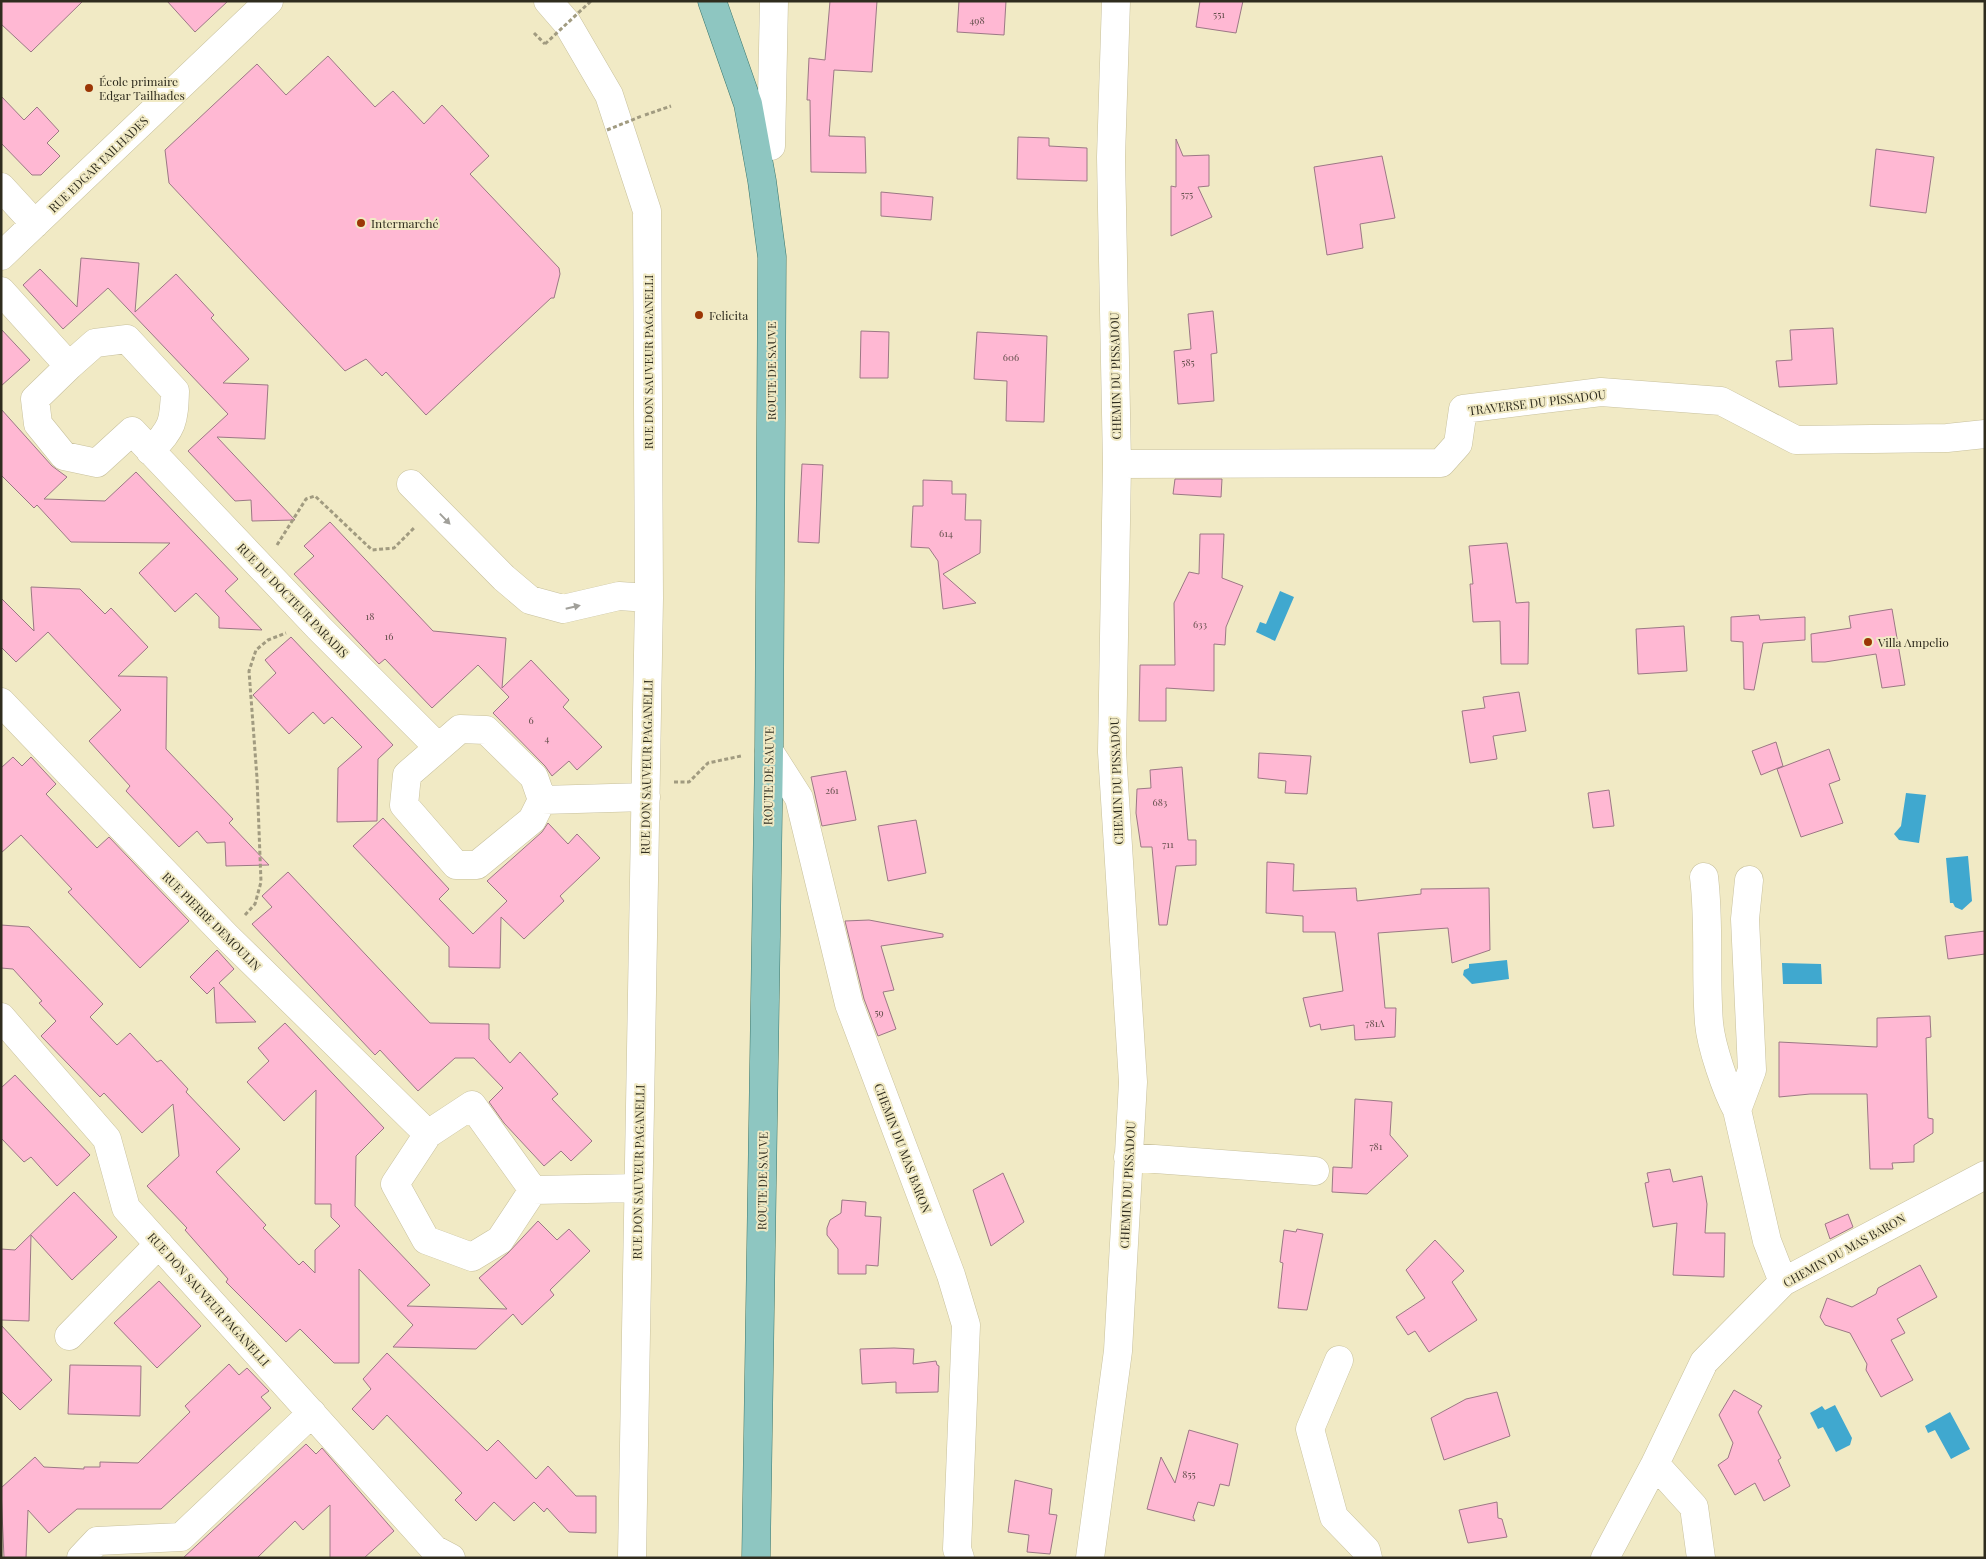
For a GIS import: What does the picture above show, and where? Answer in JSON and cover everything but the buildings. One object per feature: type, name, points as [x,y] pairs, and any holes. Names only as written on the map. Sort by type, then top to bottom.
[{"type":"main road","name":"ROUTE DE SAUVE","points":[[712,1],[748,104],[762,181],[772,257],[769,751],[756,1558]]},
{"type":"street","name":"RUE EDGAR TAILHADES","points":[[1,256],[269,1]]},
{"type":"street","name":"RUE DON SAUVEUR PAGANELLI","points":[[548,1],[567,23],[609,96],[648,211],[649,598],[632,1558]]},
{"type":"street","points":[[771,146],[774,1]]},
{"type":"street","name":"CHEMIN DU PISSADOU","points":[[1090,1558],[1118,1350],[1133,1082],[1112,752],[1117,464],[1111,157],[1116,1]]},
{"type":"street","points":[[1,186],[35,224]]},
{"type":"street","points":[[1,291],[69,366]]},
{"type":"street","name":"RUE DU DOCTEUR PARADIS","points":[[150,451],[164,438],[174,419],[175,391],[127,339],[95,343],[35,399],[38,424],[64,456],[97,463],[132,432],[150,451],[262,568],[319,628],[437,746]]},
{"type":"street","name":"TRAVERSE DU PISSADOU","points":[[1117,464],[1441,463],[1458,444],[1463,410],[1601,392],[1721,401],[1796,440],[1947,438],[1985,434]]},
{"type":"street","points":[[411,484],[504,578],[530,600],[563,610],[619,596],[649,598]]},
{"type":"street","name":"RUE PIERRE DEMOULIN","points":[[7,720],[428,1134]]},
{"type":"street","points":[[460,729],[486,730],[534,777],[542,800],[532,820],[477,865],[456,866],[404,805],[407,775],[437,746],[460,729]]},
{"type":"street","name":"CHEMIN DU MAS BARON","points":[[769,751],[798,798],[849,1004],[951,1275],[966,1325],[957,1549],[960,1558]]},
{"type":"street","points":[[542,800],[646,790]]},
{"type":"street","points":[[1704,877],[1708,906],[1709,1025],[1721,1072],[1737,1110],[1766,1241],[1783,1282]]},
{"type":"street","points":[[1737,1110],[1752,1070],[1745,919],[1749,880]]},
{"type":"street","name":"RUE DON SAUVEUR PAGANELLI","points":[[1,1018],[107,1140],[126,1208],[312,1413],[437,1555]]},
{"type":"street","points":[[472,1105],[533,1190],[500,1240],[472,1257],[426,1240],[395,1184],[428,1134],[472,1105]]},
{"type":"street","points":[[1128,1157],[1314,1171]]},
{"type":"street","name":"CHEMIN DU MAS BARON","points":[[1605,1558],[1655,1464],[1704,1362],[1783,1282],[1985,1175]]},
{"type":"street","points":[[533,1190],[638,1188]]},
{"type":"street","points":[[69,1336],[159,1244]]},
{"type":"street","points":[[1340,1360],[1310,1428],[1334,1517],[1366,1550],[1368,1558]]},
{"type":"street","points":[[81,1558],[97,1541],[181,1547],[312,1413]]},
{"type":"street","points":[[1655,1464],[1694,1507],[1701,1558]]},
{"type":"path","points":[[534,33],[545,44],[591,1]]},
{"type":"path","points":[[607,130],[671,106]]},
{"type":"path","points":[[262,568],[306,499],[315,496],[372,550],[394,548],[434,507]]},
{"type":"path","points":[[225,935],[255,904],[261,882],[257,778],[249,671],[256,650],[268,640],[283,634],[319,628]]},
{"type":"path","points":[[646,790],[689,782],[708,763],[769,751]]},
{"type":"water","points":[[1280,591],[1294,597],[1275,641],[1256,632],[1260,622],[1266,624]]},
{"type":"water","points":[[1906,793],[1926,795],[1919,843],[1899,840],[1894,834],[1901,826]]},
{"type":"water","points":[[1968,856],[1972,901],[1962,910],[1955,907],[1953,903],[1950,903],[1946,858]]},
{"type":"water","points":[[1507,960],[1509,979],[1472,984],[1463,975],[1464,970],[1469,968],[1469,964]]},
{"type":"water","points":[[1782,963],[1821,964],[1822,984],[1783,984]]},
{"type":"water","points":[[1835,1405],[1852,1438],[1850,1445],[1836,1452],[1823,1427],[1818,1429],[1810,1413],[1822,1406],[1825,1410]]},
{"type":"water","points":[[1950,1412],[1970,1449],[1951,1459],[1935,1430],[1928,1433],[1925,1426]]},
{"type":"place","name":"École primaire Edgar Tailhades","points":[[89,88]]},
{"type":"place","name":"Intermarché","points":[[361,223]]},
{"type":"place","name":"Felicita","points":[[699,315]]},
{"type":"place","name":"Villa Ampelio","points":[[1868,642]]}]
